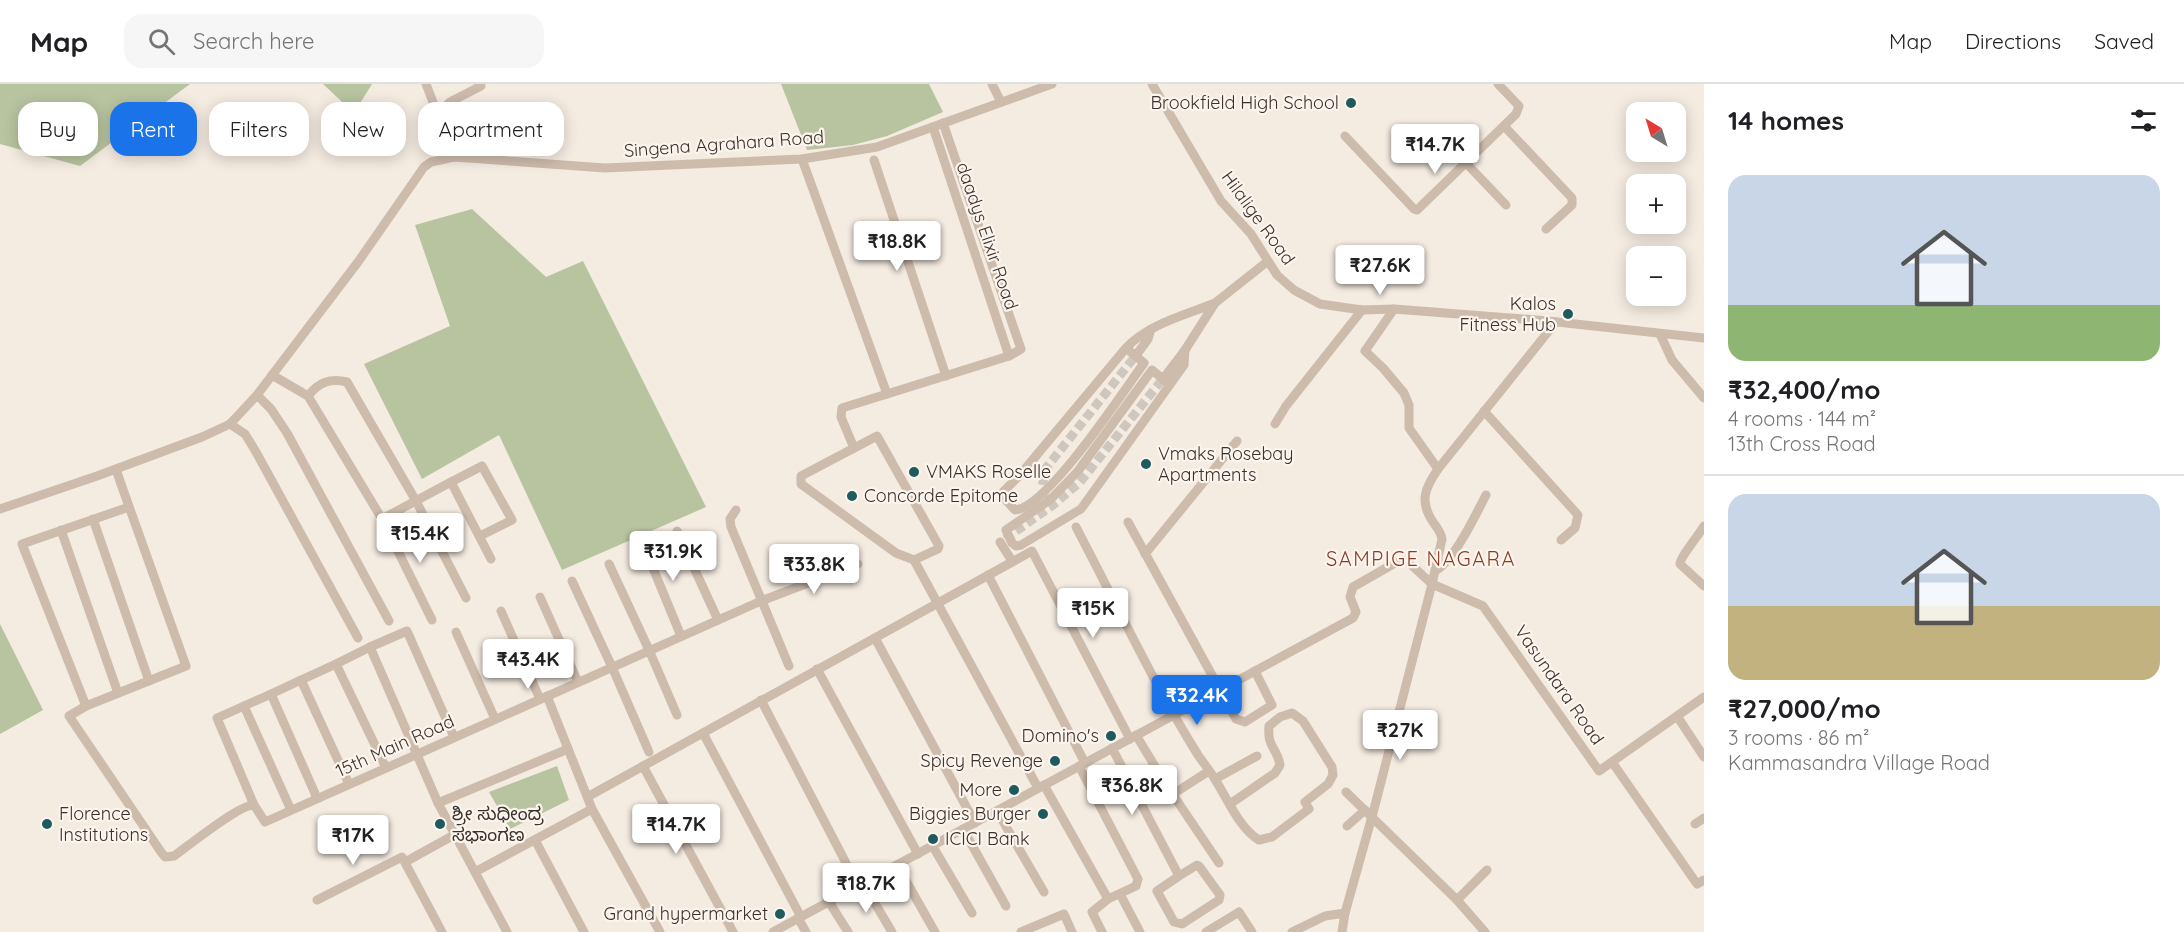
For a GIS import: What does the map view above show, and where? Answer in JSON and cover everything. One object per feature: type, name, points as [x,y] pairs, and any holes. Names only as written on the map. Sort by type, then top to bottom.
[{"type":"street","points":[[426,84],[432,102]]},
{"type":"street","points":[[992,84],[1002,102]]},
{"type":"street","name":"Singena Agrahara Road","points":[[272,375],[358,262],[424,167],[431,162],[454,157],[605,168],[802,159],[877,147],[1052,84]]},
{"type":"street","name":"Hilalige Road","points":[[1152,84],[1221,201],[1251,234],[1282,279],[1302,295],[1320,304],[1362,310],[1394,309],[1556,322],[1704,338]]},
{"type":"street","points":[[1345,136],[1414,209],[1421,207],[1516,114],[1520,106],[1498,84]]},
{"type":"street","points":[[452,102],[481,86]]},
{"type":"street","name":"daadys Elixir Road","points":[[933,127],[1009,356],[1022,349],[943,123]]},
{"type":"street","points":[[1504,126],[1572,198],[1572,205],[1546,230]]},
{"type":"street","points":[[802,159],[887,394]]},
{"type":"street","points":[[874,160],[946,376]]},
{"type":"street","points":[[1466,163],[1506,205]]},
{"type":"street","points":[[1168,379],[1152,370],[1078,471],[1051,499],[1015,510],[1004,498],[1003,492],[1133,341],[1151,329],[1215,303],[1268,261]]},
{"type":"street","points":[[1126,348],[1144,363],[1072,461],[1035,504],[1005,530],[1016,546],[1081,509],[1168,379],[1184,365],[1185,350],[1215,303]]},
{"type":"street","points":[[1394,309],[1365,351],[1404,393],[1409,405],[1409,428],[1438,469]]},
{"type":"street","points":[[1275,424],[1286,406],[1362,310]]},
{"type":"street","points":[[1342,932],[1368,813],[1432,584],[1442,536],[1428,513],[1425,494],[1438,469],[1556,322]]},
{"type":"street","points":[[1137,354],[1148,339],[1151,329]]},
{"type":"street","points":[[1660,334],[1672,360],[1704,398]]},
{"type":"street","points":[[854,448],[841,417],[842,408],[1009,356]]},
{"type":"street","points":[[0,509],[116,469],[202,437],[230,424],[272,375],[308,396],[382,519],[432,620]]},
{"type":"street","points":[[308,396],[325,381],[335,379],[347,382],[416,501],[466,598]]},
{"type":"street","points":[[257,395],[271,409],[287,433],[389,621]]},
{"type":"street","points":[[1484,411],[1578,514],[1575,528],[1561,540]]},
{"type":"street","points":[[230,424],[245,434],[256,452],[358,639]]},
{"type":"street","points":[[914,560],[938,549],[939,546],[877,436],[801,477],[801,484],[896,553],[914,560],[1041,787],[1108,899]]},
{"type":"street","points":[[1145,554],[1237,441]]},
{"type":"street","points":[[382,519],[482,466],[512,520],[480,536]]},
{"type":"street","points":[[116,469],[186,666],[86,706],[69,716],[165,857],[174,856],[228,817],[249,805],[254,805],[218,718],[407,631],[454,737]]},
{"type":"street","points":[[451,482],[491,559]]},
{"type":"street","points":[[1435,571],[1443,567],[1468,529],[1486,495]]},
{"type":"street","points":[[86,706],[22,544],[129,507]]},
{"type":"street","points":[[736,510],[729,519],[731,527],[789,666]]},
{"type":"street","points":[[93,519],[149,681]]},
{"type":"street","points":[[1128,522],[1236,719],[1245,722],[1272,705],[1255,671]]},
{"type":"street","points":[[1704,526],[1694,543],[1680,558],[1680,564],[1704,586]]},
{"type":"street","points":[[1076,528],[1174,714],[1230,804],[1251,835],[1260,840],[1272,837],[1309,809],[1305,802],[1328,784],[1333,775],[1332,767],[1303,721],[1292,713],[1280,717],[1269,726],[1268,740],[1279,758],[1280,765],[1275,773],[1230,804]]},
{"type":"street","points":[[61,530],[118,693]]},
{"type":"street","points":[[677,531],[718,620]]},
{"type":"street","points":[[640,539],[681,636]]},
{"type":"street","points":[[1000,542],[1012,561]]},
{"type":"street","points":[[589,796],[1032,551],[1133,737],[1219,863]]},
{"type":"street","points":[[773,932],[1353,618],[1356,612],[1350,597],[1351,590],[1395,563],[1402,560],[1407,561],[1432,584]]},
{"type":"street","points":[[609,564],[676,715]]},
{"type":"street","name":"15th Main Road","points":[[254,805],[265,822],[760,601],[858,564]]},
{"type":"street","points":[[988,576],[1138,879],[1136,886],[1108,899],[1092,912],[1102,932]]},
{"type":"street","points":[[572,580],[649,752]]},
{"type":"street","name":"Vasundara Road","points":[[1432,584],[1483,606],[1599,771],[1704,697]]},
{"type":"street","points":[[540,597],[578,682]]},
{"type":"street","points":[[501,611],[568,749],[589,796],[592,809],[660,932]]},
{"type":"street","points":[[456,632],[495,719]]},
{"type":"street","points":[[875,638],[975,823]]},
{"type":"street","points":[[370,647],[438,803],[507,932]]},
{"type":"street","points":[[336,664],[386,768]]},
{"type":"street","points":[[818,669],[918,854]]},
{"type":"street","points":[[301,680],[349,784]]},
{"type":"street","points":[[272,694],[317,798]]},
{"type":"street","points":[[761,700],[861,884],[892,932]]},
{"type":"street","points":[[244,706],[291,810]]},
{"type":"street","points":[[1677,716],[1704,757]]},
{"type":"street","points":[[703,732],[796,919],[806,932]]},
{"type":"street","points":[[1112,748],[1179,876]]},
{"type":"street","points":[[438,803],[568,749]]},
{"type":"street","points":[[1173,794],[1257,756]]},
{"type":"street","points":[[1612,762],[1697,884],[1704,880]]},
{"type":"street","points":[[643,766],[733,932]]},
{"type":"street","points":[[1346,792],[1457,900],[1485,932]]},
{"type":"street","points":[[475,872],[592,809]]},
{"type":"street","points":[[996,811],[1044,892]]},
{"type":"street","points":[[1347,826],[1368,813]]},
{"type":"street","points":[[1695,824],[1704,818]]},
{"type":"street","points":[[963,829],[1006,906]]},
{"type":"street","points":[[407,861],[454,835]]},
{"type":"street","points":[[535,840],[584,932]]},
{"type":"street","points":[[932,845],[972,913]]},
{"type":"street","points":[[317,900],[402,857],[442,932]]},
{"type":"street","points":[[897,865],[935,932]]},
{"type":"street","points":[[1199,866],[1203,868],[1221,897],[1182,924],[1174,922],[1157,891],[1179,876],[1199,866]]},
{"type":"street","points":[[1457,900],[1486,870]]},
{"type":"street","points":[[1120,894],[1140,932]]},
{"type":"street","points":[[829,902],[848,932]]},
{"type":"street","points":[[1206,932],[1239,912],[1252,932]]},
{"type":"street","points":[[1292,932],[1325,916],[1345,913]]},
{"type":"street","points":[[1021,932],[1064,914],[1072,932]]},
{"type":"street","points":[[795,932],[796,919]]},
{"type":"green space","points":[[0,84],[190,84],[166,102],[110,102],[110,144],[98,153],[98,102],[18,102],[18,149],[0,144]]},
{"type":"green space","points":[[323,84],[372,84],[361,102],[342,102]]},
{"type":"green space","points":[[781,84],[929,84],[943,112],[887,136],[853,145],[807,150]]},
{"type":"green space","points":[[44,156],[93,156],[80,166]]},
{"type":"green space","points":[[472,209],[546,277],[583,261],[706,507],[562,570],[499,435],[422,479],[364,364],[450,326],[415,225]]},
{"type":"green space","points":[[0,624],[43,710],[0,734]]},
{"type":"green space","points":[[557,766],[569,800],[510,829],[489,792]]},
{"type":"tunnel","points":[[1045,498],[1042,487],[1046,468],[1137,354]]},
{"type":"tunnel","points":[[1005,539],[1053,505],[1080,482],[1166,375]]},
{"type":"place","name":"Brookfield High School","points":[[1351,103]]},
{"type":"place","name":"Kalos Fitness Hub","points":[[1568,314]]},
{"type":"place","name":"Vmaks Rosebay Apartments","points":[[1146,464]]},
{"type":"place","name":"VMAKS Roselle","points":[[914,472]]},
{"type":"place","name":"Concorde Epitome","points":[[852,496]]},
{"type":"place","name":"Domino's","points":[[1111,736]]},
{"type":"place","name":"Spicy Revenge","points":[[1055,761]]},
{"type":"place","name":"More","points":[[1014,790]]},
{"type":"place","name":"Biggies Burger","points":[[1043,814]]},
{"type":"place","name":"Florence Institutions","points":[[47,824]]},
{"type":"place","name":"ಶ್ರೀ ಸುಧೀಂದ್ರ ಸಭಾಂಗಣ","points":[[440,824]]},
{"type":"place","name":"ICICI Bank","points":[[933,839]]},
{"type":"place","name":"Grand hypermarket","points":[[780,914]]},
{"type":"district","name":"SAMPIGE NAGARA","points":[[1421,559]]}]
